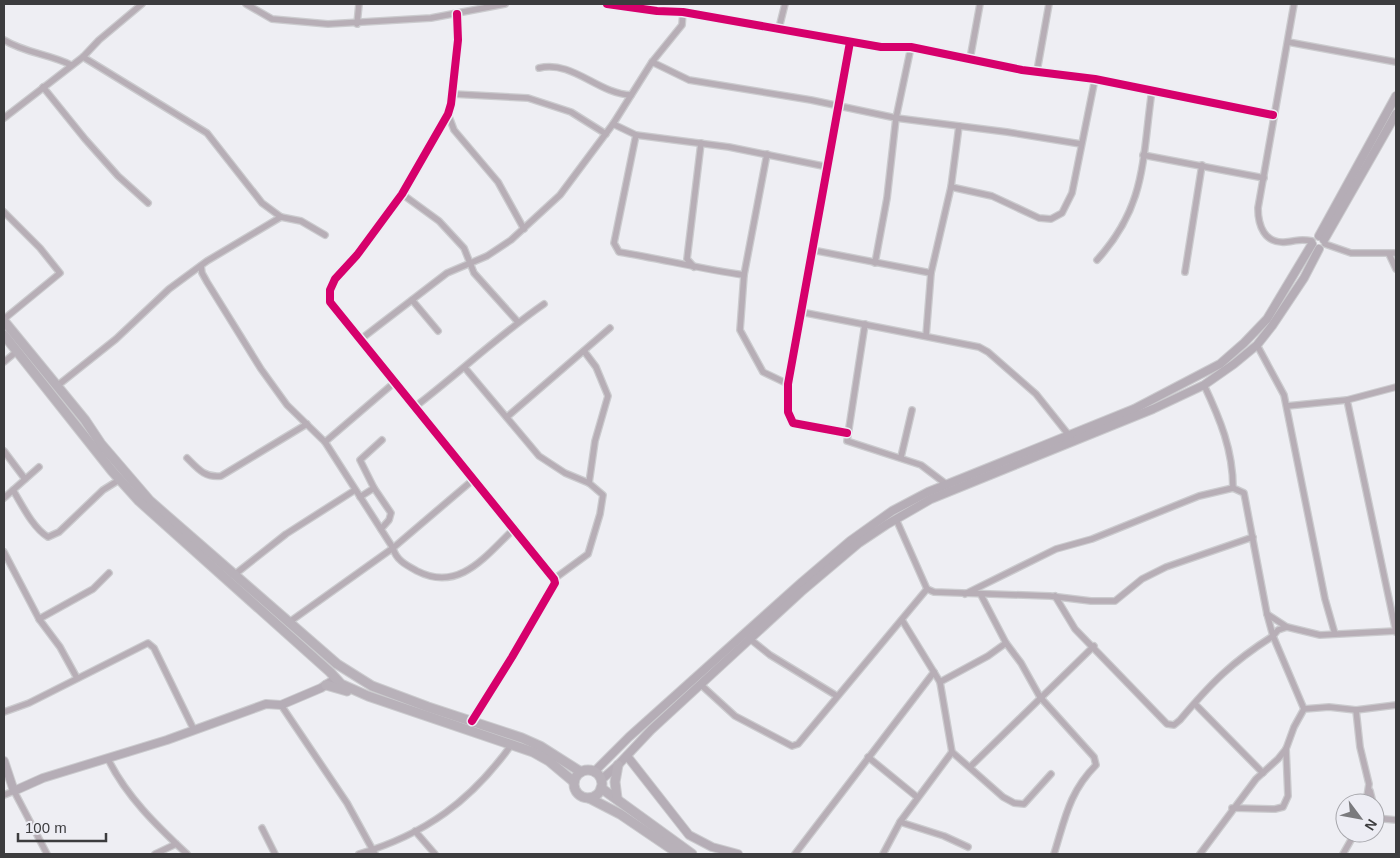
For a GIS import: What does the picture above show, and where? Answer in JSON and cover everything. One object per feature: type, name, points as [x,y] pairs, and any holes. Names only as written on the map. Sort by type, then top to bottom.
[{"type":"main road","points":[[589,798],[597,795],[601,784],[651,730],[801,592],[860,544],[896,519],[938,496],[1128,420],[1204,385],[1257,345],[1287,305],[1396,96]]},
{"type":"main road","points":[[4,760],[14,791],[43,778],[108,759],[266,704],[281,706],[323,687],[368,696],[540,746],[581,772],[594,772],[629,737],[850,541],[892,511],[946,484],[1154,400],[1201,375],[1231,356],[1267,319],[1319,243],[1396,114]]},
{"type":"main road","points":[[4,320],[85,420],[101,444],[150,501],[344,669],[372,686],[472,721],[501,735],[512,744],[541,756],[574,782]]},
{"type":"main road","points":[[4,335],[119,480],[150,511],[333,676],[368,696]]},
{"type":"main road","points":[[323,687],[324,679],[333,676]]},
{"type":"main road","points":[[627,756],[689,835],[698,841],[738,854]]},
{"type":"main road","points":[[617,798],[615,782],[618,766]]},
{"type":"main road","points":[[581,772],[574,782],[574,788],[580,796],[589,798],[620,814],[679,854]]},
{"type":"main road","points":[[594,772],[601,784],[617,798],[692,854]]},
{"type":"street","points":[[4,118],[83,57],[99,40],[142,4]]},
{"type":"street","points":[[246,4],[272,19],[328,24],[357,24],[457,14],[505,4]]},
{"type":"street","points":[[357,24],[359,4]]},
{"type":"street","points":[[606,4],[633,5],[657,11],[683,12],[881,47],[911,47],[1037,72],[1095,79],[1272,115]]},
{"type":"street","points":[[778,28],[785,4]]},
{"type":"street","points":[[970,59],[980,4]]},
{"type":"street","points":[[1037,72],[1049,4]]},
{"type":"street","points":[[1294,4],[1288,42],[1272,115],[1258,208],[1261,230],[1270,238],[1285,242],[1300,238],[1351,253],[1396,253]]},
{"type":"street","points":[[361,339],[447,273],[487,256],[524,229],[560,195],[613,124],[652,62],[682,25],[683,12]]},
{"type":"street","points":[[457,14],[458,40],[453,94],[448,114],[402,194],[357,255],[340,271],[330,290],[330,302],[515,528],[554,579],[555,583],[528,631],[472,721]]},
{"type":"street","points":[[4,40],[20,49],[56,57],[71,65]]},
{"type":"street","points":[[847,433],[793,423],[788,412],[788,384],[850,42]]},
{"type":"street","points":[[1288,42],[1396,62]]},
{"type":"street","points":[[875,263],[887,198],[896,118],[911,47]]},
{"type":"street","points":[[83,57],[207,132],[262,203],[281,217],[301,221],[324,234]]},
{"type":"street","points":[[652,62],[689,80],[811,100],[896,118],[1082,144]]},
{"type":"street","points":[[539,68],[551,66],[572,71],[598,86],[621,95],[631,95]]},
{"type":"street","points":[[951,187],[992,196],[1039,218],[1051,219],[1062,213],[1072,194],[1095,79]]},
{"type":"street","points":[[43,87],[118,176],[148,203]]},
{"type":"street","points":[[1097,260],[1111,245],[1130,213],[1141,182],[1152,90]]},
{"type":"street","points":[[453,94],[528,98],[571,112],[606,134]]},
{"type":"street","points":[[448,114],[454,130],[498,182],[524,229]]},
{"type":"street","points":[[613,124],[636,135],[701,143],[828,166]]},
{"type":"street","points":[[926,336],[931,273],[951,187],[959,126]]},
{"type":"street","points":[[636,135],[614,243],[619,252],[744,275]]},
{"type":"street","points":[[694,267],[687,259],[701,143]]},
{"type":"street","points":[[767,154],[744,275],[740,330],[763,372],[788,384]]},
{"type":"street","points":[[1143,155],[1264,178]]},
{"type":"street","points":[[1185,272],[1202,166]]},
{"type":"street","points":[[402,194],[439,221],[464,248],[472,263],[474,273],[518,322]]},
{"type":"street","points":[[4,212],[40,248],[60,273],[4,320]]},
{"type":"street","points":[[57,386],[116,339],[170,289],[201,266],[281,217]]},
{"type":"street","points":[[812,250],[858,257],[875,263],[931,273]]},
{"type":"street","points":[[1389,254],[1396,269]]},
{"type":"street","points":[[201,266],[207,282],[261,369],[287,405],[325,442],[354,490],[393,548],[395,555],[404,564],[427,576],[442,579],[459,576],[471,569],[515,528]]},
{"type":"street","points":[[412,300],[438,331]]},
{"type":"street","points":[[416,406],[465,368],[518,322],[544,304]]},
{"type":"street","points":[[801,312],[979,347],[988,352],[1036,394],[1068,434]]},
{"type":"street","points":[[865,324],[847,441],[853,445],[901,457],[921,465],[946,484]]},
{"type":"street","points":[[507,417],[610,328]]},
{"type":"street","points":[[1257,345],[1280,384],[1287,406],[1325,599],[1335,634]]},
{"type":"street","points":[[584,351],[596,367],[608,396],[595,440],[589,483]]},
{"type":"street","points":[[4,362],[16,352]]},
{"type":"street","points":[[465,368],[539,456],[565,473],[589,483],[603,495],[588,554],[554,579]]},
{"type":"street","points":[[325,442],[395,382]]},
{"type":"street","points":[[1204,385],[1225,433],[1233,467],[1233,488]]},
{"type":"street","points":[[1287,406],[1347,400],[1396,388]]},
{"type":"street","points":[[1267,614],[1287,627],[1320,635],[1396,631],[1347,400]]},
{"type":"street","points":[[901,457],[912,410]]},
{"type":"street","points":[[187,458],[203,474],[211,477],[221,476],[307,424]]},
{"type":"street","points":[[381,529],[389,520],[391,514],[374,488],[360,460],[382,440]]},
{"type":"street","points":[[4,451],[25,479]]},
{"type":"street","points":[[4,498],[39,467]]},
{"type":"street","points":[[288,622],[393,548],[438,512],[474,479]]},
{"type":"street","points":[[13,490],[27,513],[43,534],[48,537],[59,532],[103,490],[119,480]]},
{"type":"street","points":[[360,497],[374,488]]},
{"type":"street","points":[[966,594],[985,582],[1056,549],[1092,539],[1183,501],[1233,488],[1244,493],[1267,614],[1273,636],[1304,709]]},
{"type":"street","points":[[234,574],[286,534],[354,490]]},
{"type":"street","points":[[896,519],[927,589],[934,592],[1055,596],[1091,601],[1115,601],[1142,579],[1166,567],[1253,537]]},
{"type":"street","points":[[4,552],[38,619],[60,647],[77,678]]},
{"type":"street","points":[[38,619],[93,588],[109,573]]},
{"type":"street","points":[[700,684],[734,716],[792,746],[798,744],[927,589]]},
{"type":"street","points":[[981,595],[1006,643],[1021,663],[1040,697],[1090,752],[1097,763],[1078,784],[1054,854]]},
{"type":"street","points":[[1055,596],[1075,629],[1094,646],[1167,724],[1174,724],[1195,704],[1217,677],[1231,665],[1273,636],[1278,630],[1287,627]]},
{"type":"street","points":[[902,620],[940,682],[952,752],[985,783],[1014,803],[1024,804],[1051,774]]},
{"type":"street","points":[[750,639],[770,656],[837,696]]},
{"type":"street","points":[[4,712],[29,703],[148,643],[154,648],[194,730]]},
{"type":"street","points":[[940,682],[988,656],[1006,643]]},
{"type":"street","points":[[970,767],[1094,646]]},
{"type":"street","points":[[333,676],[344,669]]},
{"type":"street","points":[[796,854],[934,672]]},
{"type":"street","points":[[1195,704],[1262,773]]},
{"type":"street","points":[[1304,709],[1330,707],[1356,710],[1396,705]]},
{"type":"street","points":[[281,706],[347,803],[373,852]]},
{"type":"street","points":[[1200,854],[1232,808],[1262,773],[1286,749],[1294,727],[1304,709]]},
{"type":"street","points":[[1356,710],[1360,747],[1371,793]]},
{"type":"street","points":[[359,854],[373,852],[446,814],[485,779],[512,744]]},
{"type":"street","points":[[1232,808],[1275,809],[1283,807],[1288,796],[1286,749]]},
{"type":"street","points":[[883,854],[900,822],[952,752]]},
{"type":"street","points":[[868,757],[917,797]]},
{"type":"street","points":[[108,759],[134,799],[187,854]]},
{"type":"street","points":[[1368,793],[1369,784]]},
{"type":"street","points":[[4,795],[14,791],[47,854]]},
{"type":"street","points":[[900,822],[944,836],[968,847]]},
{"type":"street","points":[[262,828],[275,854]]},
{"type":"street","points":[[415,831],[435,854]]},
{"type":"street","points":[[1342,854],[1349,843]]},
{"type":"street","points":[[155,854],[176,844]]},
{"type":"cycle path","points":[[607,4],[657,11],[683,12],[881,47],[911,47],[1022,70],[1095,79],[1273,115]]},
{"type":"cycle path","points":[[457,14],[458,40],[451,104],[448,114],[402,194],[357,255],[335,279],[330,290],[330,302],[554,579],[555,583],[472,721]]},
{"type":"cycle path","points":[[847,433],[793,423],[788,412],[788,384],[850,42]]}]
